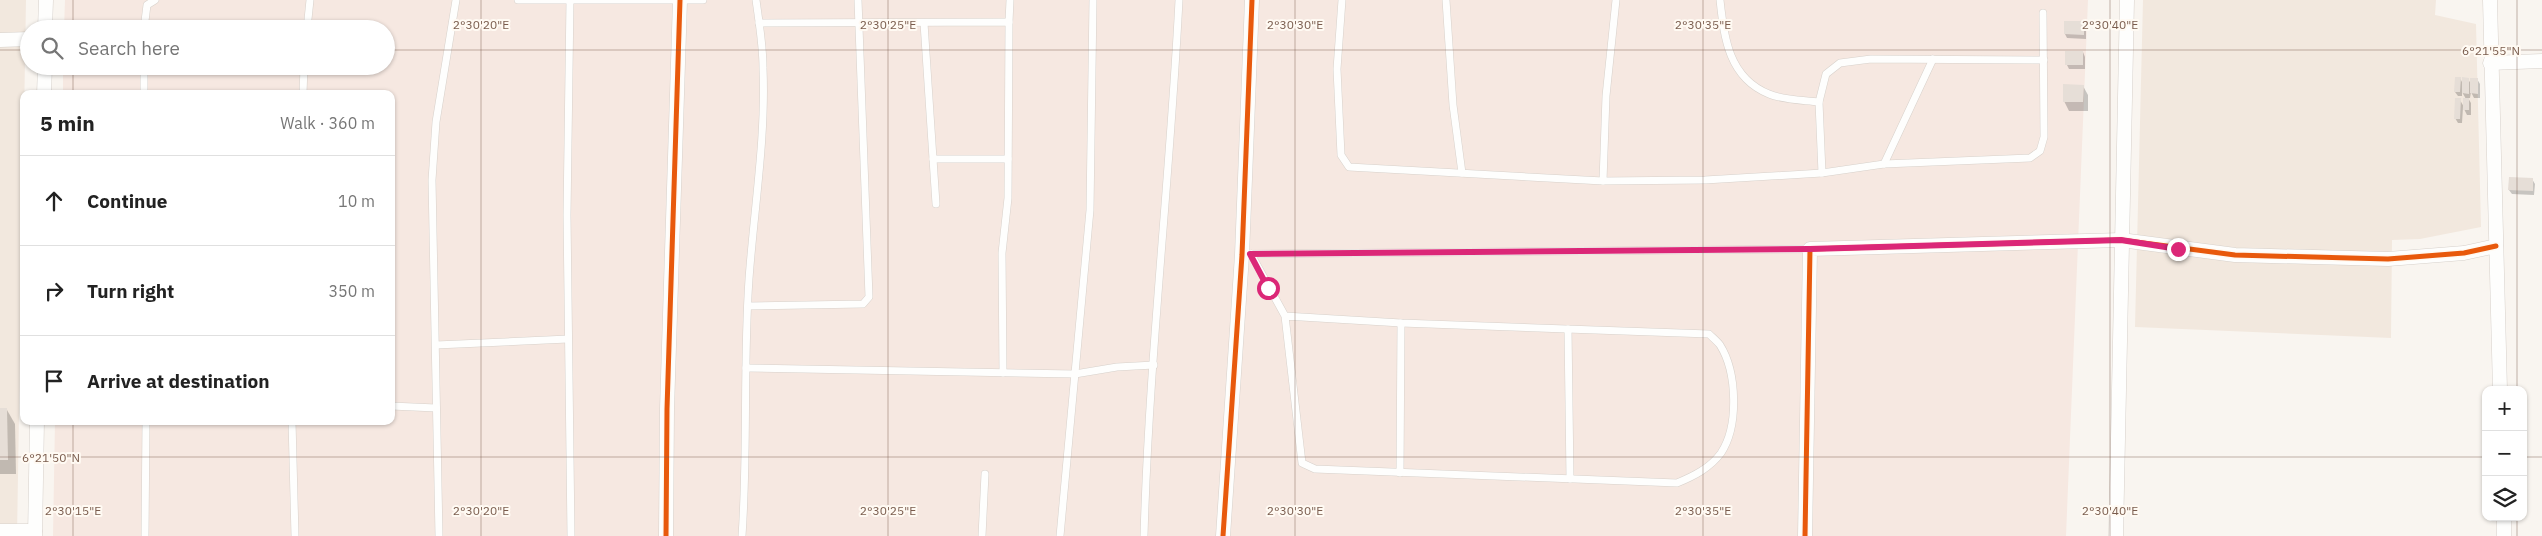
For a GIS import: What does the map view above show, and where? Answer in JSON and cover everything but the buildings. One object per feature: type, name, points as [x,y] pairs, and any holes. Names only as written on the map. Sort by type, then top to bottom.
[{"type":"street","points":[[45,20],[46,0]]},
{"type":"street","points":[[1223,536],[1246,254],[1252,0]]},
{"type":"street","points":[[2116,536],[2127,0]]},
{"type":"street","points":[[2490,0],[2490,63],[2500,386]]},
{"type":"street","points":[[666,536],[667,409],[680,1]]},
{"type":"street","points":[[0,40],[20,39]]},
{"type":"street","points":[[2490,63],[2542,61]]},
{"type":"street","points":[[44,75],[44,90]]},
{"type":"street","points":[[1805,536],[1810,249],[2121,240],[2235,255],[2369,258],[2440,255],[2496,246]]},
{"type":"street","points":[[0,531],[35,533],[37,425]]},
{"type":"street","points":[[2504,521],[2504,536]]},
{"type":"lane","points":[[145,20],[147,5],[154,0]]},
{"type":"lane","points":[[308,20],[310,0]]},
{"type":"lane","points":[[439,536],[432,180],[436,122],[456,0]]},
{"type":"lane","points":[[518,0],[703,0]]},
{"type":"lane","points":[[570,0],[567,215],[571,536]]},
{"type":"lane","points":[[742,536],[746,486],[748,306],[757,205],[763,89],[756,0]]},
{"type":"lane","points":[[748,306],[863,304],[869,297],[858,0]]},
{"type":"lane","points":[[1003,373],[1002,253],[1008,198],[1010,0]]},
{"type":"lane","points":[[1060,536],[1090,210],[1093,0]]},
{"type":"lane","points":[[1144,536],[1154,365],[1173,129],[1179,0]]},
{"type":"lane","points":[[1342,0],[1338,79],[1341,155],[1349,167],[1603,181],[1705,180],[1822,173],[1884,164],[2030,158],[2040,151],[2044,137],[2043,13]]},
{"type":"lane","points":[[1446,0],[1453,105],[1462,173]]},
{"type":"lane","points":[[1603,181],[1606,96],[1616,0]]},
{"type":"lane","points":[[1720,0],[1724,38],[1735,68],[1750,84],[1770,95],[1819,102]]},
{"type":"lane","points":[[924,22],[936,204]]},
{"type":"lane","points":[[759,23],[1010,22]]},
{"type":"lane","points":[[1822,173],[1819,102],[1826,74],[1840,63],[1871,59],[2044,60]]},
{"type":"lane","points":[[1884,164],[1933,60]]},
{"type":"lane","points":[[144,75],[144,90]]},
{"type":"lane","points":[[303,90],[304,75]]},
{"type":"lane","points":[[933,158],[1008,159]]},
{"type":"lane","points":[[1246,254],[1810,249]]},
{"type":"lane","points":[[1246,254],[1286,316],[1302,463],[1315,469],[1677,483],[1702,472],[1721,452],[1735,403],[1728,366],[1720,344],[1709,334],[1401,323],[1286,316]]},
{"type":"lane","points":[[1400,472],[1401,323]]},
{"type":"lane","points":[[1568,329],[1570,479]]},
{"type":"lane","points":[[436,345],[568,339]]},
{"type":"lane","points":[[746,368],[1076,374],[1104,368],[1154,365]]},
{"type":"lane","points":[[395,406],[436,408]]},
{"type":"lane","points":[[145,536],[146,425]]},
{"type":"lane","points":[[292,425],[295,536]]},
{"type":"lane","points":[[982,536],[985,474]]},
{"type":"shaded area","points":[[0,0],[26,0],[26,20],[20,20],[20,75],[25,75],[24,90],[20,90],[20,357],[17,536],[0,536]]},
{"type":"shaded area","points":[[65,0],[2088,0],[2066,536],[53,536],[55,425],[395,425],[395,90],[63,90],[63,75],[395,75],[395,20],[64,20]]},
{"type":"shaded area","points":[[2143,0],[2436,0],[2435,15],[2476,24],[2481,227],[2420,239],[2392,240],[2391,338],[2135,327]]},
{"type":"cycle path","points":[[666,536],[667,409],[680,0]]},
{"type":"cycle path","points":[[1223,536],[1242,255],[1252,0]]},
{"type":"cycle path","points":[[1805,536],[1810,249],[2121,240],[2235,255],[2388,259],[2464,253],[2496,246]]},
{"type":"route","points":[[1268,288],[1250,254],[1810,249],[2121,240],[2178,249]]}]
